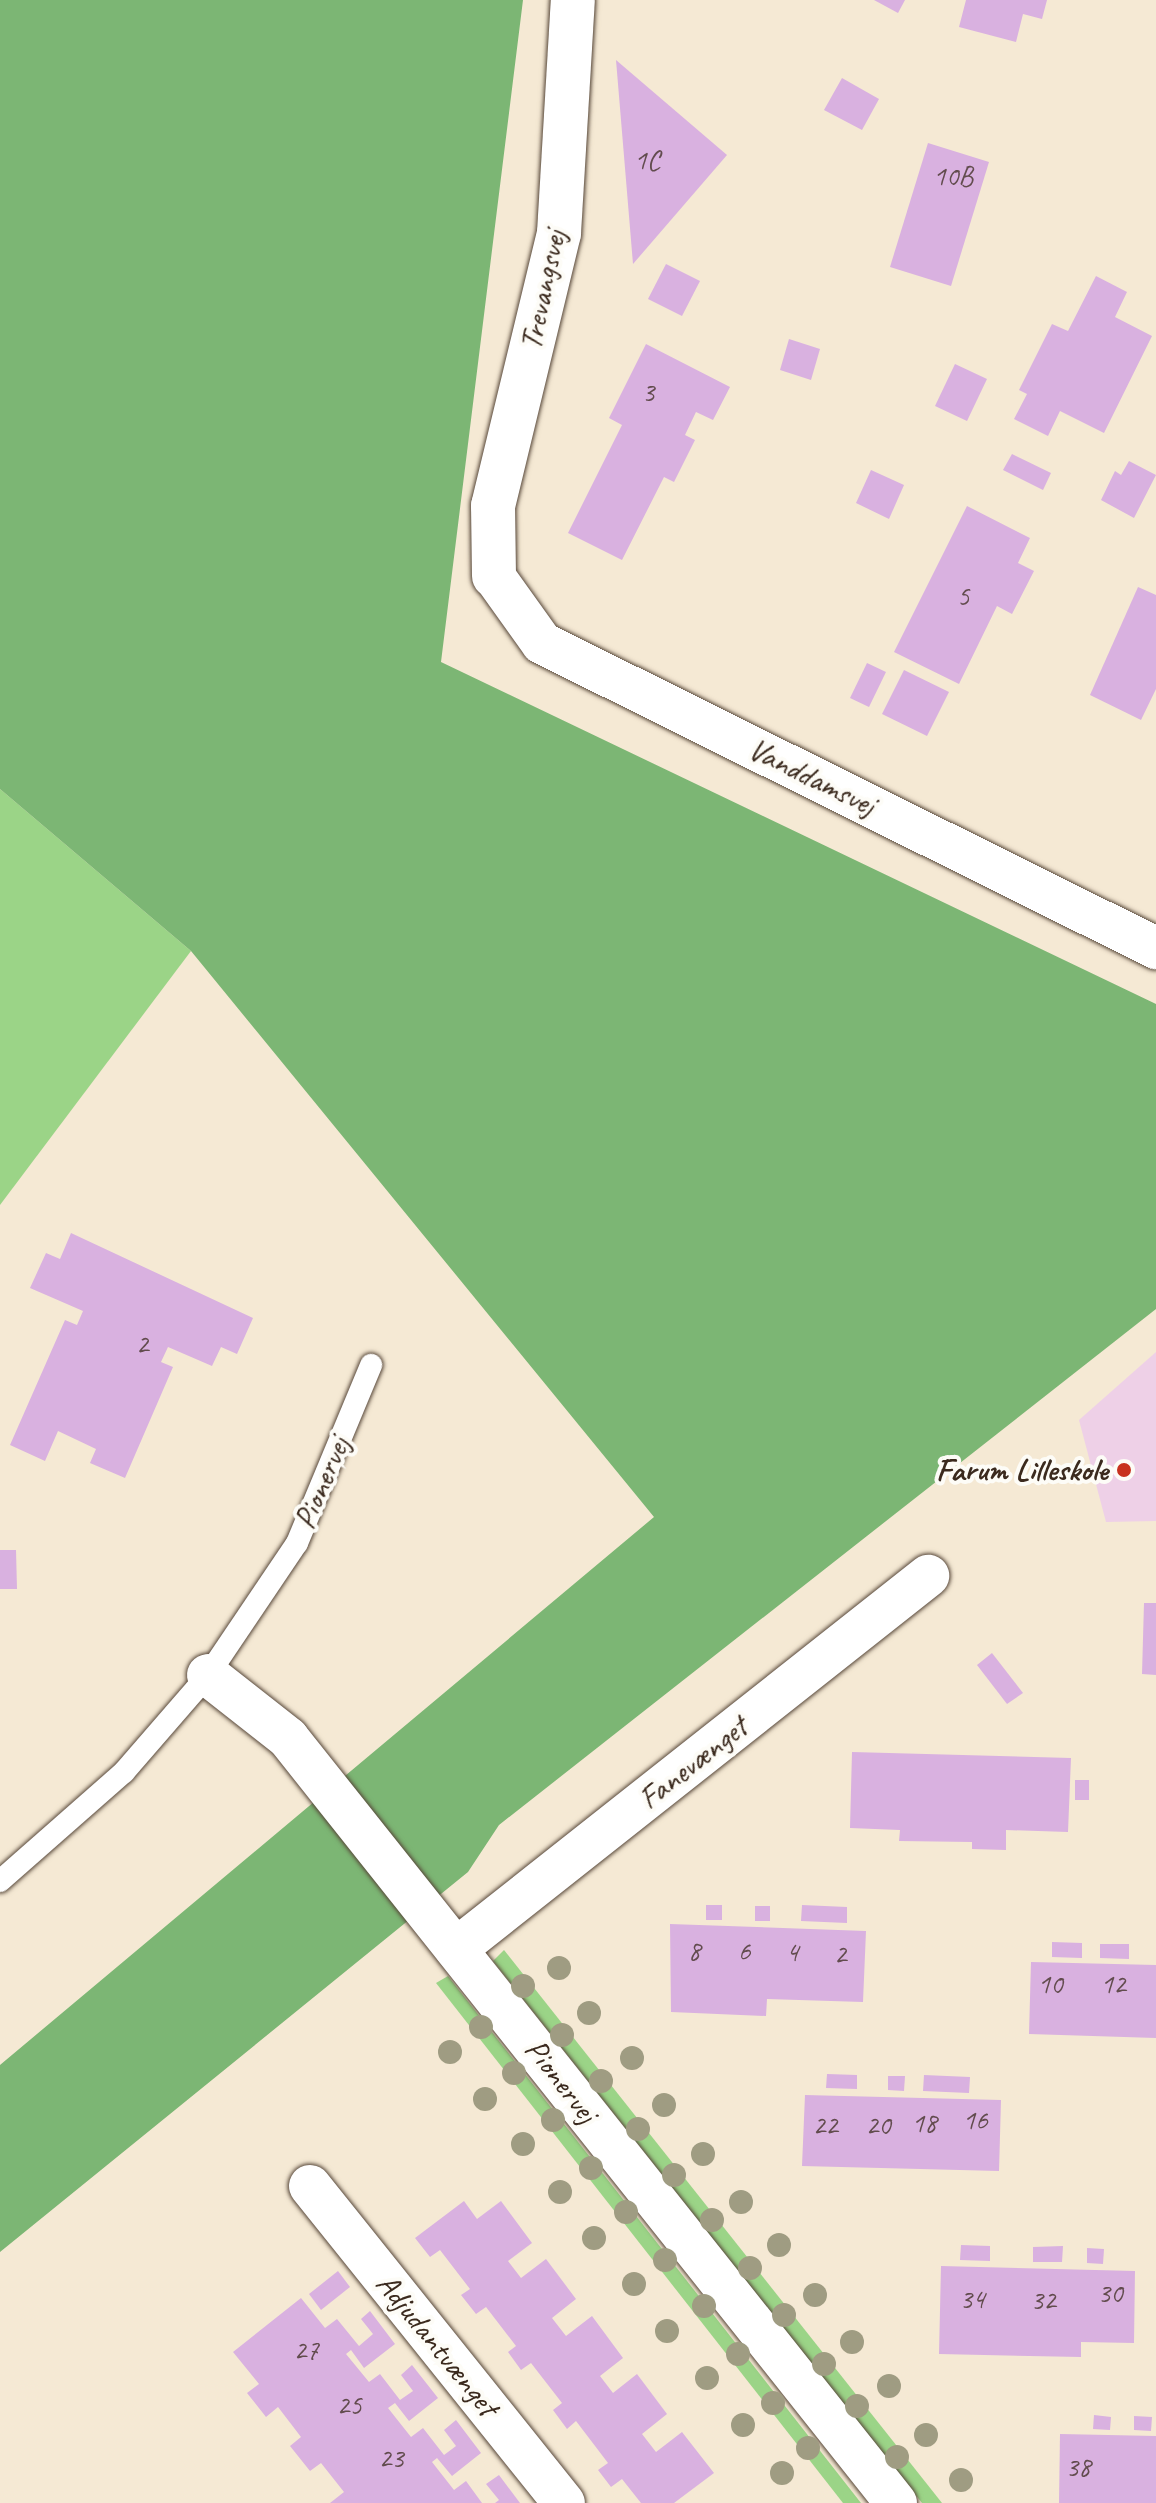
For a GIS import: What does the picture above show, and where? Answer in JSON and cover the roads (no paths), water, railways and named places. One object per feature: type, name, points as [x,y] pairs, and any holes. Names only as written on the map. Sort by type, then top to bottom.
[{"type":"street","name":"Trevangsvej","points":[[494,576],[493,506],[559,233],[573,0]]},
{"type":"street","name":"Vanddamsvej","points":[[494,576],[542,643],[1156,948]]},
{"type":"street","name":"Fanevænget","points":[[456,1949],[928,1576]]},
{"type":"street","name":"Pionervej","points":[[208,1675],[288,1738],[896,2503]]},
{"type":"street","name":"Adjudantvænget","points":[[310,2186],[564,2503]]},
{"type":"lane","name":"Pionervej","points":[[0,1881],[124,1772],[208,1675],[297,1543],[371,1365]]},
{"type":"place","name":"Farum Lilleskole","points":[[1124,1470]]}]
